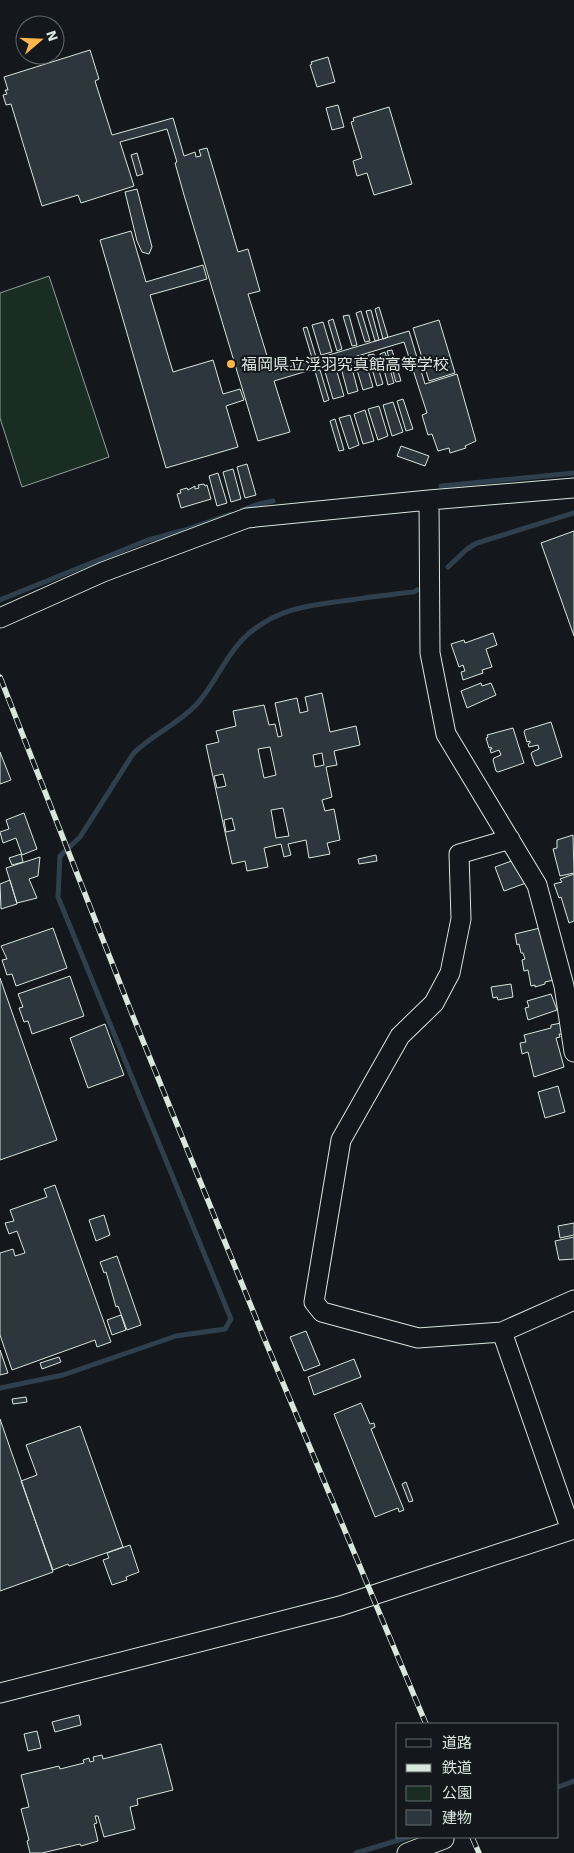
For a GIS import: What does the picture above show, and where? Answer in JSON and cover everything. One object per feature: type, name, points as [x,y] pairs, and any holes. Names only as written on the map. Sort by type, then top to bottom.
[{"type":"street","points":[[0,618],[103,572],[247,518],[574,488]]},
{"type":"street","points":[[429,500],[430,653],[446,734],[536,885],[564,986],[574,1052]]},
{"type":"street","points":[[510,839],[459,854],[461,919],[450,973],[434,1003],[400,1036],[341,1140],[314,1302],[322,1312],[418,1338],[502,1332],[574,1300]]},
{"type":"street","points":[[0,1693],[340,1606],[573,1530],[502,1332]]},
{"type":"street","points":[[407,1853],[444,1839]]},
{"type":"green space","points":[[49,276],[109,457],[22,487],[0,418],[0,293]]},
{"type":"building","points":[[90,50],[99,79],[95,81],[112,135],[173,118],[184,156],[195,152],[196,157],[201,156],[199,150],[207,148],[238,252],[248,249],[260,291],[248,294],[272,372],[409,331],[425,384],[457,374],[476,441],[465,446],[466,448],[450,453],[449,448],[438,451],[432,434],[428,435],[422,415],[427,413],[404,342],[274,381],[290,432],[258,441],[184,195],[167,129],[120,142],[134,186],[81,203],[78,195],[42,206],[11,104],[6,105],[3,95],[7,94],[5,90],[8,90],[4,77],[42,65],[65,65],[65,58]]},
{"type":"building","points":[[328,57],[335,82],[317,87],[310,65],[312,64],[311,62]]},
{"type":"building","points":[[338,105],[344,127],[332,130],[326,108]]},
{"type":"building","points":[[389,107],[412,184],[374,195],[367,173],[357,176],[353,161],[362,158],[351,122],[354,121],[353,118]]},
{"type":"building","points":[[137,153],[143,174],[137,176],[131,155]]},
{"type":"building","points":[[137,189],[152,247],[149,254],[142,252],[137,241],[125,192]]},
{"type":"building","points":[[131,231],[146,282],[203,265],[207,279],[150,295],[173,372],[213,360],[223,394],[240,389],[244,400],[226,406],[238,447],[166,468],[100,240]]},
{"type":"building","points":[[379,307],[388,337],[383,339],[375,309]]},
{"type":"building","points":[[371,310],[379,340],[375,341],[366,311]]},
{"type":"building","points":[[361,311],[370,341],[365,342],[356,313]]},
{"type":"building","points":[[349,315],[357,345],[352,346],[343,316]]},
{"type":"building","points":[[333,319],[342,349],[337,351],[328,321]]},
{"type":"building","points":[[439,320],[455,373],[429,381],[413,328]]},
{"type":"building","points":[[323,322],[332,352],[321,355],[312,325]]},
{"type":"building","points":[[307,327],[316,357],[312,358],[303,328]]},
{"type":"building","points":[[392,350],[401,381],[396,382],[387,351]]},
{"type":"building","points":[[385,352],[394,383],[388,385],[380,354]]},
{"type":"building","points":[[374,354],[383,384],[377,386],[368,355]]},
{"type":"building","points":[[364,356],[373,387],[363,390],[354,360]]},
{"type":"building","points":[[350,361],[358,391],[348,394],[340,364]]},
{"type":"building","points":[[335,365],[344,396],[333,399],[324,368]]},
{"type":"building","points":[[320,370],[329,400],[324,402],[315,371]]},
{"type":"building","points":[[403,399],[413,429],[406,431],[397,401]]},
{"type":"building","points":[[393,402],[403,432],[392,436],[383,405]]},
{"type":"building","points":[[379,406],[388,436],[378,440],[368,409]]},
{"type":"building","points":[[365,410],[374,441],[363,444],[354,414]]},
{"type":"building","points":[[350,415],[359,445],[349,449],[339,418]]},
{"type":"building","points":[[335,419],[344,450],[339,451],[330,421]]},
{"type":"building","points":[[401,446],[429,456],[425,466],[397,456]]},
{"type":"building","points":[[247,464],[256,495],[245,498],[237,467]]},
{"type":"building","points":[[233,469],[241,499],[231,502],[223,472]]},
{"type":"building","points":[[218,473],[227,503],[217,506],[209,476]]},
{"type":"building","points":[[204,484],[205,486],[207,485],[211,499],[181,508],[177,494],[181,493],[180,490],[187,488],[188,490],[195,486],[195,489],[199,488],[198,485]]},
{"type":"building","points":[[574,531],[574,636],[541,543]]},
{"type":"building","points":[[493,633],[497,645],[486,649],[492,667],[482,670],[483,673],[463,680],[461,672],[465,671],[463,665],[459,667],[451,644],[464,640],[465,643]]},
{"type":"building","points":[[481,683],[482,686],[491,683],[496,695],[467,708],[461,691]]},
{"type":"building","points":[[322,693],[330,732],[356,726],[360,745],[334,751],[337,765],[326,767],[332,797],[322,800],[325,811],[334,809],[340,840],[327,843],[330,854],[309,858],[306,840],[288,844],[291,855],[284,857],[281,844],[264,848],[268,867],[247,871],[245,861],[232,864],[206,745],[219,742],[216,731],[236,726],[233,711],[264,705],[269,725],[275,724],[278,737],[282,736],[275,703],[297,698],[300,713],[308,711],[305,697]],"holes":[[[270,747],[276,775],[264,778],[258,749]],[[322,753],[324,765],[315,767],[313,755]],[[223,774],[226,786],[217,788],[214,776]],[[283,808],[289,836],[276,838],[271,810]],[[232,818],[235,830],[226,832],[224,820]]]},
{"type":"building","points":[[551,722],[562,757],[537,766],[531,754],[539,749],[538,745],[529,747],[530,741],[527,742],[524,732],[525,730]]},
{"type":"building","points":[[513,728],[524,763],[498,772],[493,760],[501,755],[499,750],[491,753],[490,749],[492,749],[491,747],[489,748],[487,735]]},
{"type":"building","points":[[0,752],[11,780],[0,784]]},
{"type":"building","points":[[24,813],[37,849],[22,855],[16,838],[3,843],[0,832],[9,829],[6,820]]},
{"type":"building","points":[[573,835],[574,873],[560,876],[553,849],[557,848],[557,840]]},
{"type":"building","points":[[21,854],[23,862],[12,865],[9,858]]},
{"type":"building","points":[[376,855],[377,861],[359,864],[358,859]]},
{"type":"building","points":[[40,857],[38,876],[29,879],[37,898],[17,903],[6,868]]},
{"type":"building","points":[[517,859],[526,883],[504,891],[495,867]]},
{"type":"building","points":[[574,874],[574,921],[569,923],[561,897],[559,898],[554,884],[562,882],[560,879]]},
{"type":"building","points":[[10,880],[17,904],[1,909],[0,884]]},
{"type":"building","points":[[53,928],[67,968],[16,986],[12,974],[7,975],[2,960],[7,959],[1,946]]},
{"type":"building","points":[[540,928],[554,980],[535,987],[535,985],[531,986],[528,970],[524,971],[522,960],[525,959],[519,944],[517,945],[515,934]]},
{"type":"building","points":[[70,976],[84,1016],[32,1034],[28,1021],[24,1022],[19,1008],[23,1007],[18,994]]},
{"type":"building","points":[[0,978],[57,1140],[0,1160]]},
{"type":"building","points":[[511,984],[513,997],[498,1000],[497,997],[493,998],[491,987]]},
{"type":"building","points":[[551,994],[557,1010],[528,1020],[525,1008],[529,1007],[527,1001]]},
{"type":"building","points":[[561,1023],[563,1034],[559,1034],[560,1037],[556,1038],[564,1067],[534,1077],[528,1052],[522,1054],[520,1043],[526,1042],[524,1035],[551,1028],[551,1025]]},
{"type":"building","points":[[105,1024],[124,1075],[88,1088],[70,1038]]},
{"type":"building","points":[[558,1086],[565,1112],[545,1118],[538,1092]]},
{"type":"building","points":[[55,1185],[111,1342],[97,1347],[95,1340],[12,1370],[0,1335],[0,1253],[13,1249],[15,1256],[25,1253],[17,1231],[9,1234],[5,1223],[14,1221],[10,1210],[47,1197],[44,1189]]},
{"type":"building","points":[[104,1215],[110,1235],[96,1241],[89,1220]]},
{"type":"building","points":[[574,1223],[574,1235],[560,1238],[558,1226]]},
{"type":"building","points":[[574,1237],[574,1259],[559,1260],[555,1241]]},
{"type":"building","points":[[117,1256],[141,1325],[127,1330],[118,1306],[116,1307],[106,1272],[104,1273],[100,1262]]},
{"type":"building","points":[[121,1315],[126,1330],[112,1335],[107,1320]]},
{"type":"building","points":[[306,1331],[320,1365],[304,1371],[290,1337]]},
{"type":"building","points":[[0,1350],[8,1373],[0,1375]]},
{"type":"building","points":[[59,1357],[61,1362],[42,1369],[40,1363]]},
{"type":"building","points":[[354,1359],[361,1377],[314,1395],[308,1377]]},
{"type":"building","points":[[26,1397],[27,1402],[13,1404],[12,1399]]},
{"type":"building","points":[[361,1403],[370,1424],[374,1423],[375,1427],[371,1429],[404,1510],[399,1512],[398,1508],[375,1517],[334,1414]]},
{"type":"building","points":[[0,1419],[53,1572],[0,1591]]},
{"type":"building","points":[[80,1426],[123,1547],[53,1570],[21,1481],[37,1475],[26,1445]]},
{"type":"building","points":[[406,1482],[413,1501],[409,1502],[402,1484]]},
{"type":"building","points":[[130,1545],[139,1572],[126,1577],[127,1580],[112,1585],[103,1560],[109,1558],[107,1553]]},
{"type":"building","points":[[79,1715],[81,1725],[55,1732],[52,1722]]},
{"type":"building","points":[[37,1731],[41,1748],[28,1751],[24,1734]]},
{"type":"building","points":[[161,1744],[173,1790],[137,1799],[138,1805],[130,1807],[135,1829],[104,1837],[98,1816],[95,1816],[97,1823],[94,1824],[98,1841],[42,1853],[30,1853],[27,1841],[29,1840],[21,1809],[29,1807],[21,1775],[59,1766],[60,1769],[84,1763],[83,1760],[89,1758],[90,1762],[94,1761],[93,1757],[102,1755],[103,1759]]},
{"type":"waterway","points":[[441,486],[574,473]]},
{"type":"waterway","points":[[242,510],[273,501]]},
{"type":"waterway","points":[[448,567],[467,549],[477,543],[574,513]]},
{"type":"waterway","points":[[0,600],[148,540],[185,530],[231,514]]},
{"type":"waterway","points":[[0,1388],[63,1375],[176,1336],[225,1329],[231,1319],[58,897],[60,856],[80,837],[133,754],[196,705],[238,645],[257,627],[281,614],[307,606],[414,592],[417,590]]},
{"type":"waterway","points":[[559,1787],[574,1781]]},
{"type":"waterway","points":[[356,1853],[406,1838]]},
{"type":"railway","points":[[0,677],[134,1019],[262,1333],[426,1723]]},
{"type":"railway","points":[[472,1838],[479,1853]]},
{"type":"place","name":"福岡県立浮羽究真館高等学校","points":[[231,364]]}]
